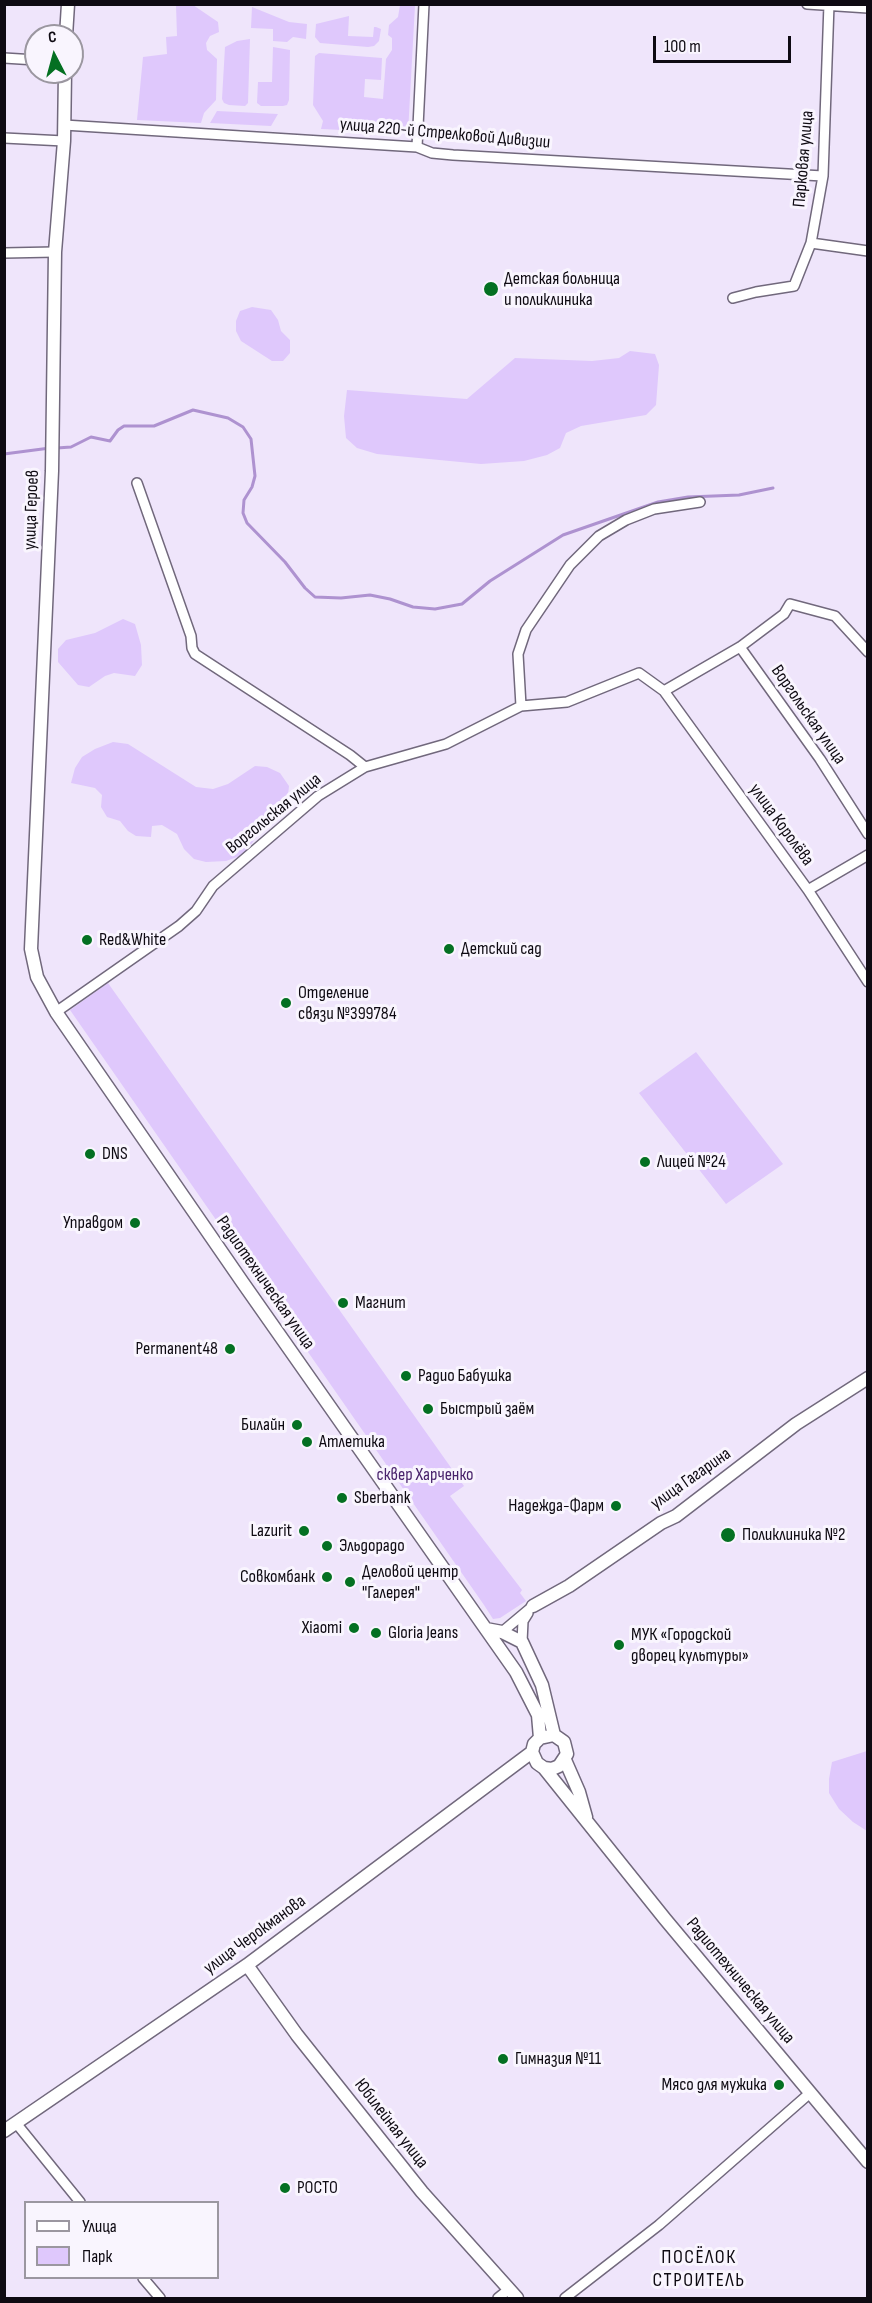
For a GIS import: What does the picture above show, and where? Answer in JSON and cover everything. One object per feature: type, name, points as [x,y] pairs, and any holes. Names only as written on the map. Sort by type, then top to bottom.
[{"type":"street","points":[[67,24],[69,4]]},
{"type":"street","points":[[417,147],[424,4]]},
{"type":"street","points":[[807,4],[867,8]]},
{"type":"street","name":"Парковая улица","points":[[733,298],[794,286],[811,243],[823,176],[829,5]]},
{"type":"street","points":[[4,58],[24,59]]},
{"type":"street","name":"улица Героев","points":[[31,949],[52,471],[55,252],[64,141],[65,84]]},
{"type":"street","name":"улица 220-й Стрелковой Дивизии","points":[[64,125],[417,147],[432,153],[453,155],[823,176]]},
{"type":"street","points":[[4,138],[64,141]]},
{"type":"street","points":[[811,243],[867,251]]},
{"type":"street","points":[[4,253],[55,252]]},
{"type":"street","points":[[137,483],[191,636],[195,654],[365,767]]},
{"type":"street","points":[[521,706],[518,654],[526,630],[570,565],[599,536],[626,520],[654,509],[700,502]]},
{"type":"street","points":[[664,691],[740,647],[784,614],[790,604],[835,616],[867,652]]},
{"type":"street","name":"Воргольская улица","points":[[740,647],[820,759],[867,834]]},
{"type":"street","name":"Воргольская улица","points":[[56,1012],[179,926],[196,911],[213,886],[318,796],[365,767],[446,744],[521,706],[567,702],[639,673],[664,691]]},
{"type":"street","name":"улица Королёва","points":[[664,691],[808,890],[867,982]]},
{"type":"street","points":[[808,890],[867,855]]},
{"type":"street","name":"Радиотехническая улица","points":[[31,949],[37,977],[56,1012],[516,1672],[538,1715],[540,1737]]},
{"type":"street","name":"улица Гагарина","points":[[502,1632],[533,1606],[569,1586],[661,1523],[676,1516],[796,1424],[867,1378]]},
{"type":"street","points":[[516,1672],[526,1675],[530,1668],[522,1642],[523,1621],[533,1606]]},
{"type":"street","points":[[486,1629],[502,1632],[522,1642]]},
{"type":"street","points":[[499,1647],[502,1632]]},
{"type":"street","name":"Радиотехническая улица","points":[[522,1642],[542,1685],[554,1735],[564,1742],[567,1754],[565,1760],[579,1792],[588,1821]]},
{"type":"street","points":[[554,1735],[540,1737],[534,1744],[538,1761],[552,1769],[565,1760]]},
{"type":"street","name":"Радиотехническая улица","points":[[538,1761],[665,1919],[867,2162]]},
{"type":"street","name":"улица Черокманова","points":[[4,2132],[247,1965],[510,1770],[538,1761]]},
{"type":"street","name":"Юбилейная улица","points":[[247,1965],[297,2035],[422,2192],[456,2228],[508,2296]]},
{"type":"street","points":[[565,2298],[659,2225],[810,2093]]},
{"type":"street","points":[[16,2123],[79,2201]]},
{"type":"street","points":[[145,2279],[160,2298]]},
{"type":"green space","points":[[176,5],[193,5],[218,22],[219,32],[210,36],[206,43],[207,50],[217,59],[216,100],[204,113],[201,123],[137,120],[143,57],[167,54],[166,37],[177,36]]},
{"type":"green space","points":[[400,5],[415,5],[408,133],[321,129],[323,121],[313,105],[315,56],[319,53],[382,58],[381,80],[365,79],[364,97],[383,99],[386,59],[392,50],[392,38],[388,35],[389,25],[398,17]]},
{"type":"green space","points":[[252,7],[289,22],[307,24],[306,39],[293,37],[287,42],[273,41],[273,29],[251,28]]},
{"type":"green space","points":[[349,16],[348,36],[373,37],[374,27],[381,29],[379,41],[374,46],[320,43],[315,37],[316,24]]},
{"type":"green space","points":[[250,39],[248,103],[245,106],[229,105],[222,99],[225,47],[237,41]]},
{"type":"green space","points":[[273,47],[290,50],[289,100],[287,105],[283,106],[261,106],[257,103],[258,82],[272,82]]},
{"type":"green space","points":[[217,111],[278,114],[271,126],[210,123]]},
{"type":"green space","points":[[252,307],[271,310],[278,320],[281,331],[290,340],[290,353],[283,361],[272,361],[241,341],[236,331],[236,321],[240,311]]},
{"type":"green space","points":[[630,351],[655,354],[659,365],[656,405],[646,415],[581,426],[566,433],[560,448],[547,455],[524,461],[481,464],[377,454],[357,448],[346,438],[344,416],[347,390],[467,399],[515,358],[592,361],[619,358]]},
{"type":"green space","points":[[123,619],[135,624],[141,645],[142,665],[135,676],[114,673],[89,687],[78,685],[58,662],[58,649],[66,640],[95,633]]},
{"type":"green space","points":[[113,742],[128,744],[196,787],[213,789],[228,784],[255,766],[267,767],[280,773],[289,786],[287,803],[264,827],[243,855],[226,861],[206,862],[194,859],[184,849],[177,834],[162,825],[152,826],[151,837],[136,836],[128,831],[120,821],[107,817],[101,807],[102,795],[95,788],[71,783],[75,768],[82,757]]},
{"type":"green space","name":"сквер Харченко","points":[[108,983],[464,1486],[450,1496],[522,1590],[520,1593],[526,1601],[500,1618],[493,1619],[70,1010]]},
{"type":"green space","points":[[696,1052],[783,1164],[726,1204],[639,1093]]},
{"type":"green space","points":[[867,1751],[867,1831],[839,1809],[829,1793],[829,1779],[832,1762]]},
{"type":"waterway","points":[[57,448],[71,447],[91,437],[110,441],[124,426],[154,426],[193,410],[228,418],[243,427],[251,439],[255,476],[252,487],[244,500],[243,513],[247,523],[285,562],[305,588],[315,597],[341,598],[370,595],[413,607],[435,609],[462,604],[490,581],[563,535],[658,502],[688,497],[739,495],[773,488]]},
{"type":"waterway","points":[[4,454],[50,448]]},
{"type":"place","name":"Детская больница и поликлиника","points":[[491,289]]},
{"type":"place","name":"Red&White","points":[[87,940]]},
{"type":"place","name":"Детский сад","points":[[449,949]]},
{"type":"place","name":"Отделение связи №399784","points":[[286,1003]]},
{"type":"place","name":"DNS","points":[[90,1154]]},
{"type":"place","name":"Лицей №24","points":[[645,1162]]},
{"type":"place","name":"Управдом","points":[[135,1223]]},
{"type":"place","name":"Магнит","points":[[343,1303]]},
{"type":"place","name":"Permanent48","points":[[230,1349]]},
{"type":"place","name":"Радио Бабушка","points":[[406,1376]]},
{"type":"place","name":"Быстрый заём","points":[[428,1409]]},
{"type":"place","name":"Билайн","points":[[297,1425]]},
{"type":"place","name":"Атлетика","points":[[307,1442]]},
{"type":"place","name":"Sberbank","points":[[342,1498]]},
{"type":"place","name":"Надежда-Фарм","points":[[616,1506]]},
{"type":"place","name":"Lazurit","points":[[304,1531]]},
{"type":"place","name":"Поликлиника №2","points":[[728,1535]]},
{"type":"place","name":"Эльдорадо","points":[[327,1546]]},
{"type":"place","name":"Совкомбанк","points":[[327,1577]]},
{"type":"place","name":"Деловой центр \"Галерея\"","points":[[350,1582]]},
{"type":"place","name":"Xiaomi","points":[[354,1628]]},
{"type":"place","name":"Gloria Jeans","points":[[376,1633]]},
{"type":"place","name":"МУК «Городской дворец культуры»","points":[[619,1645]]},
{"type":"place","name":"Гимназия №11","points":[[503,2059]]},
{"type":"place","name":"Мясо для мужика","points":[[779,2085]]},
{"type":"place","name":"РОСТО","points":[[285,2188]]},
{"type":"district","name":"ПОСЁЛОК СТРОИТЕЛЬ","points":[[699,2270]]}]
